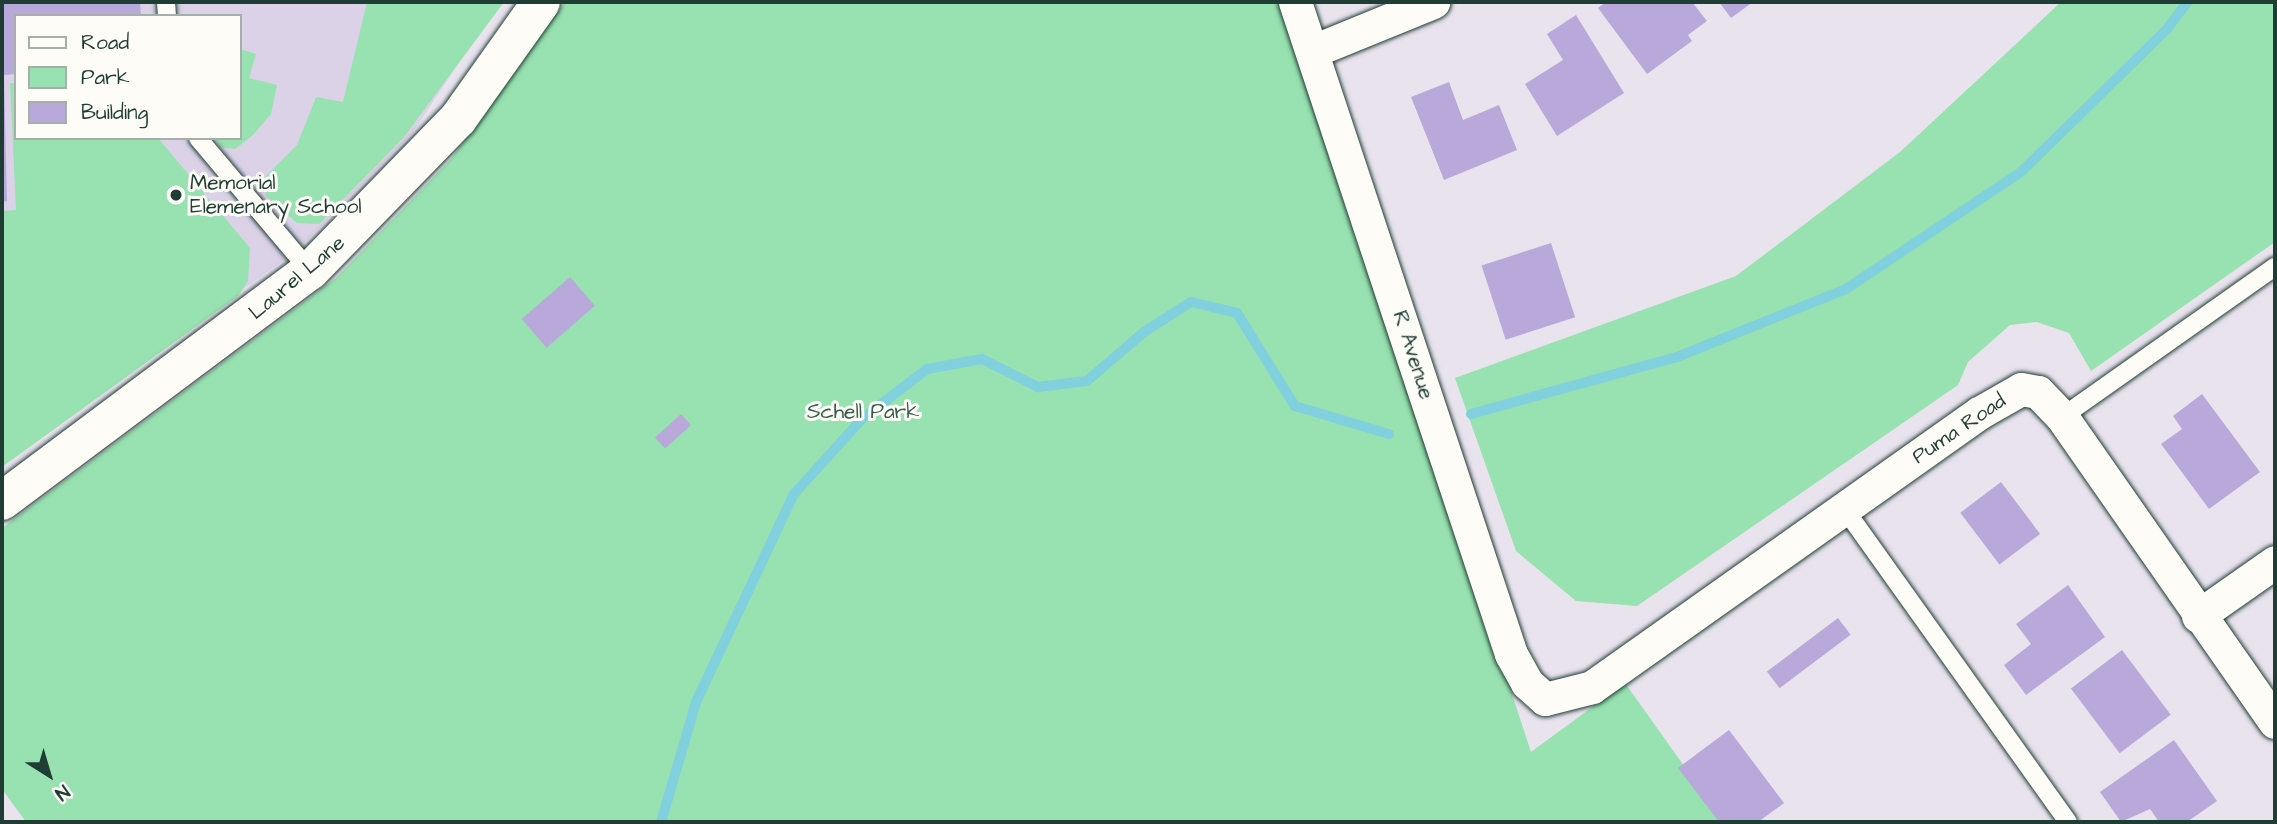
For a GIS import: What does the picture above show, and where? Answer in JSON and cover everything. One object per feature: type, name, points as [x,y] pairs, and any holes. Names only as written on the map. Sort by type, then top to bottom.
[{"type":"street","name":"Laurel Lane","points":[[2,501],[310,271],[458,119],[541,2]]},
{"type":"street","name":"R Avenue","points":[[1296,2],[1511,654],[1527,683],[1545,699]]},
{"type":"street","points":[[1313,51],[1433,2]]},
{"type":"street","name":"Puma Road","points":[[1545,699],[1592,687],[2007,395],[2038,392],[2062,417],[2198,616],[2275,722]]},
{"type":"street","points":[[2198,616],[2275,562]]},
{"type":"lane","points":[[200,140],[310,271]]},
{"type":"lane","points":[[2062,417],[2275,267]]},
{"type":"lane","points":[[1844,508],[2068,822]]},
{"type":"shaded area","name":"Memorial Elemenary School","points":[[2,2],[499,2],[413,132],[294,253],[2,460]]},
{"type":"green space","points":[[367,2],[504,2],[404,137],[319,224],[297,223],[266,196],[264,178],[297,145],[316,97],[343,102]]},
{"type":"green space","name":"Schell Park","points":[[565,2],[1285,2],[1531,752],[1625,683],[1724,822],[26,822],[2,789],[2,528],[336,278],[451,159]]},
{"type":"green space","points":[[2061,2],[2275,2],[2275,242],[2091,371],[2069,333],[2037,322],[2010,325],[1968,362],[1958,385],[1637,606],[1576,601],[1516,551],[1455,378],[1736,276],[1900,152]]},
{"type":"green space","points":[[242,50],[256,54],[249,78],[277,85],[271,114],[252,136],[235,149],[220,147],[216,140],[242,140]]},
{"type":"green space","points":[[10,83],[14,83],[14,140],[160,140],[250,248],[248,281],[238,296],[2,467],[2,211],[16,210]]},
{"type":"building","points":[[2,2],[140,3],[141,14],[14,14],[14,74],[4,75],[7,201],[2,202]]},
{"type":"building","points":[[1606,2],[1692,2],[1707,21],[1688,35],[1692,41],[1647,74],[1598,8]]},
{"type":"building","points":[[1719,2],[1753,2],[1731,18]]},
{"type":"building","points":[[1576,15],[1624,93],[1557,136],[1525,84],[1563,60],[1547,34]]},
{"type":"building","points":[[1449,82],[1463,120],[1499,105],[1517,150],[1444,180],[1411,97]]},
{"type":"building","points":[[1551,243],[1575,317],[1506,340],[1482,266]]},
{"type":"building","points":[[570,277],[595,306],[547,348],[522,319]]},
{"type":"building","points":[[2202,394],[2260,472],[2209,509],[2161,444],[2182,429],[2173,416]]},
{"type":"building","points":[[681,414],[691,425],[665,449],[655,437]]},
{"type":"building","points":[[2001,482],[2040,534],[1999,565],[1960,513]]},
{"type":"building","points":[[2068,585],[2105,637],[2026,695],[2004,665],[2031,644],[2016,624]]},
{"type":"building","points":[[1838,618],[1851,635],[1780,688],[1767,672]]},
{"type":"building","points":[[2122,650],[2171,715],[2120,753],[2071,689]]},
{"type":"building","points":[[1729,730],[1784,803],[1758,822],[1719,822],[1678,768]]},
{"type":"building","points":[[2174,740],[2217,801],[2187,822],[2159,822],[2150,809],[2121,822],[2100,792]]},
{"type":"waterway","points":[[1471,414],[1677,357],[1846,289],[2022,171],[2167,29],[2187,2]]},
{"type":"waterway","points":[[661,822],[696,702],[794,494],[863,418],[927,369],[982,359],[1038,387],[1087,381],[1144,332],[1191,302],[1237,313],[1295,406],[1389,434]]},
{"type":"place","name":"Memorial Elemenary School","points":[[176,195]]}]
